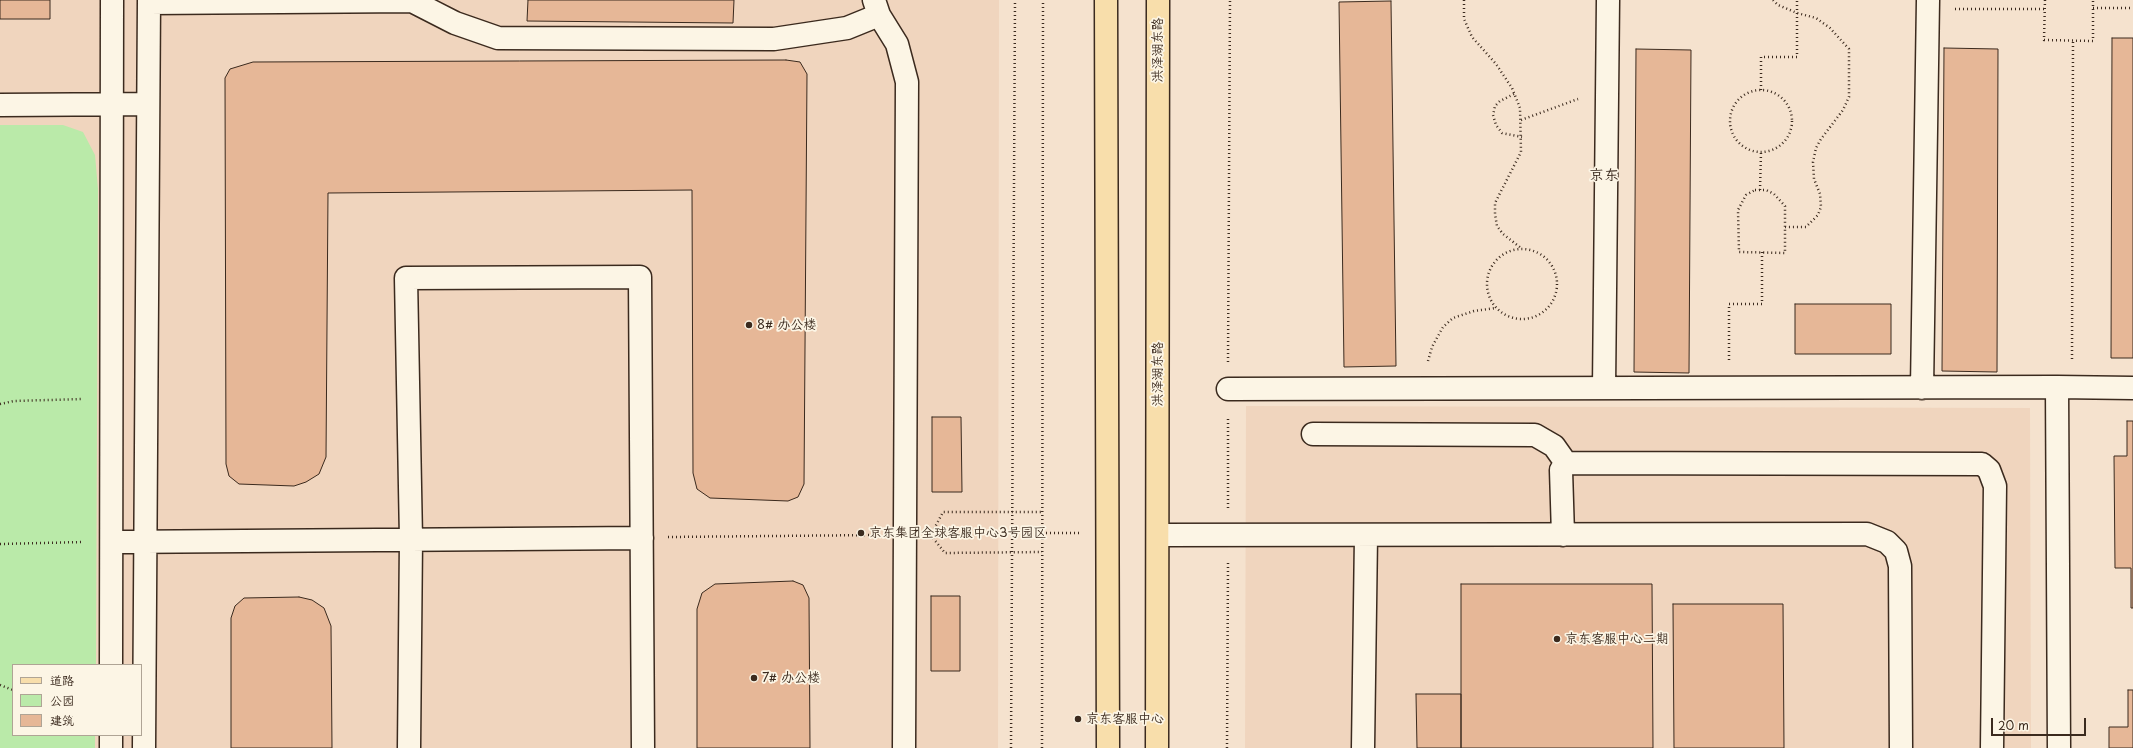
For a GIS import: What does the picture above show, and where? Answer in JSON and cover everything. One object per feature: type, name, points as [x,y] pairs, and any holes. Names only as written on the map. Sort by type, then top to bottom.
[{"type":"main road","points":[[1106,0],[1108,748]]},
{"type":"main road","name":"洪泽湖东路","points":[[1157,748],[1158,0]]},
{"type":"lane","points":[[111,664],[112,0]]},
{"type":"lane","points":[[1604,388],[1608,0]]},
{"type":"lane","points":[[144,748],[148,1],[412,1],[455,23],[498,38],[774,39],[847,28],[876,7],[897,44],[907,82],[903,534],[904,748]]},
{"type":"lane","points":[[1922,388],[1928,4]]},
{"type":"lane","points":[[0,105],[148,104]]},
{"type":"lane","points":[[409,748],[411,539],[406,278],[640,277],[643,748]]},
{"type":"lane","points":[[2059,748],[2065,388]]},
{"type":"lane","points":[[1228,389],[2133,388]]},
{"type":"lane","points":[[1313,434],[1535,435],[1554,446],[1566,463]]},
{"type":"lane","points":[[1562,535],[1561,470],[1566,463]]},
{"type":"lane","points":[[1566,463],[1982,464],[1989,470],[1995,486],[1992,748]]},
{"type":"lane","points":[[1158,535],[1366,536],[1867,534],[1887,542],[1896,551],[1900,566],[1901,748]]},
{"type":"lane","points":[[1363,748],[1366,536]]},
{"type":"lane","points":[[112,542],[642,538]]},
{"type":"lane","points":[[111,736],[111,748]]},
{"type":"path","points":[[1011,748],[1015,0]]},
{"type":"path","points":[[1042,748],[1043,0]]},
{"type":"path","points":[[1464,0],[1464,19],[1472,37],[1496,64],[1514,94],[1520,108],[1522,137],[1521,152],[1495,203],[1497,226],[1521,248]]},
{"type":"path","points":[[1773,0],[1796,13],[1820,21],[1844,41],[1849,48],[1849,96],[1843,110],[1816,148],[1813,169],[1821,200],[1818,215],[1806,227],[1785,227]]},
{"type":"path","points":[[1761,90],[1761,57],[1796,57],[1796,0]]},
{"type":"path","points":[[2045,0],[2044,40],[2093,41],[2094,0]]},
{"type":"path","points":[[1928,4],[2045,9]]},
{"type":"path","points":[[2093,8],[2133,8]]},
{"type":"path","points":[[2065,388],[2073,40]]},
{"type":"path","points":[[1761,90],[1773,92],[1781,97],[1789,110],[1792,125],[1783,143],[1775,149],[1754,152],[1745,148],[1737,140],[1732,131],[1730,121],[1736,102],[1744,95],[1761,90]]},
{"type":"path","points":[[1514,94],[1500,101],[1495,106],[1493,115],[1496,125],[1502,133],[1522,137]]},
{"type":"path","points":[[1521,120],[1580,98]]},
{"type":"path","points":[[1760,190],[1761,152]]},
{"type":"path","points":[[1760,190],[1774,194],[1785,206],[1785,227],[1785,253],[1739,252],[1738,210],[1740,202],[1746,195],[1760,190]]},
{"type":"path","points":[[1521,248],[1542,254],[1550,262],[1556,273],[1558,284],[1556,296],[1549,307],[1540,314],[1529,319],[1512,318],[1496,308],[1490,298],[1487,287],[1488,275],[1492,265],[1500,256],[1521,248]]},
{"type":"path","points":[[1729,388],[1729,304],[1762,304],[1762,252]]},
{"type":"path","points":[[1420,389],[1432,347],[1443,327],[1453,318],[1474,311],[1496,308]]},
{"type":"path","points":[[0,404],[14,401],[112,399]]},
{"type":"path","points":[[1042,512],[943,512],[931,534],[944,553],[1042,552]]},
{"type":"path","points":[[642,538],[903,534]]},
{"type":"path","points":[[0,544],[112,542]]},
{"type":"path","points":[[0,685],[12,690]]},
{"type":"shaded area","points":[[0,0],[999,0],[998,748],[0,748]]},
{"type":"shaded area","points":[[1246,406],[2030,408],[2031,748],[1245,748]]},
{"type":"green space","points":[[0,125],[63,125],[83,132],[95,155],[98,189],[96,664],[12,664],[12,736],[95,736],[95,748],[0,748]]},
{"type":"building","points":[[0,0],[50,0],[50,19],[0,19]]},
{"type":"building","points":[[528,0],[734,0],[733,23],[527,21]]},
{"type":"building","points":[[1391,1],[1396,366],[1344,367],[1339,2]]},
{"type":"building","points":[[2112,38],[2133,38],[2133,358],[2111,358]]},
{"type":"building","points":[[1944,48],[1998,49],[1997,372],[1942,371]]},
{"type":"building","points":[[1636,49],[1691,50],[1689,373],[1634,372]]},
{"type":"building","name":"8# 办公楼","points":[[786,60],[800,62],[807,74],[804,484],[798,497],[788,501],[710,498],[697,489],[693,473],[692,190],[328,193],[326,457],[319,474],[306,482],[294,486],[239,484],[229,476],[226,464],[225,78],[230,69],[253,62]]},
{"type":"building","points":[[1795,304],[1891,304],[1891,354],[1795,354]]},
{"type":"building","points":[[932,417],[961,417],[962,492],[932,492]]},
{"type":"building","points":[[2127,421],[2133,421],[2133,608],[2131,608],[2131,568],[2115,568],[2114,456],[2127,456]]},
{"type":"building","name":"7# 办公楼","points":[[793,581],[803,585],[809,598],[810,748],[697,748],[697,609],[702,593],[715,584]]},
{"type":"building","name":"京东客服中心二期","points":[[1461,584],[1652,584],[1653,748],[1461,748]]},
{"type":"building","points":[[931,596],[960,596],[960,671],[931,671]]},
{"type":"building","points":[[299,597],[312,600],[324,608],[331,626],[332,748],[231,748],[231,618],[235,606],[244,598]]},
{"type":"building","points":[[1673,604],[1783,604],[1784,748],[1674,748]]},
{"type":"building","points":[[2128,690],[2133,690],[2133,748],[2109,748],[2109,727],[2128,727]]},
{"type":"building","points":[[1416,694],[1461,694],[1461,748],[1417,748]]},
{"type":"place","name":"8# 办公楼","points":[[749,325]]},
{"type":"place","name":"京东集团全球客服中心3号园区","points":[[861,533]]},
{"type":"place","name":"京东客服中心二期","points":[[1557,639]]},
{"type":"place","name":"7# 办公楼","points":[[754,678]]},
{"type":"place","name":"京东客服中心","points":[[1078,719]]},
{"type":"district","name":"京东","points":[[1604,176]]}]
